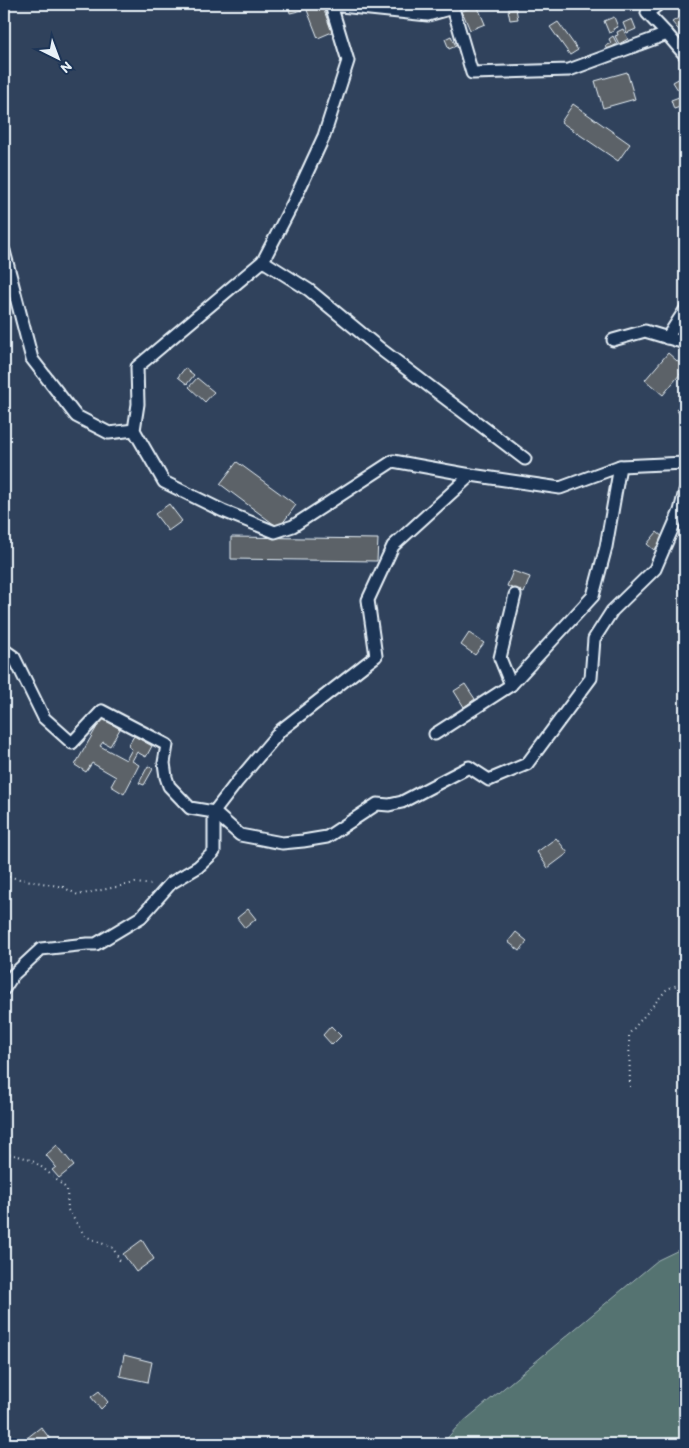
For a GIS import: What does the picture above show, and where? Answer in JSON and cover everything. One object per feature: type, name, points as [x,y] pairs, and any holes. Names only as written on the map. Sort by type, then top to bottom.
[{"type":"street","points":[[659,4],[647,13],[685,55]]},
{"type":"street","points":[[667,34],[569,70],[472,74],[453,8],[428,15],[331,5],[348,61],[324,136],[293,203],[263,262],[137,366],[138,404],[134,430],[164,482],[223,511],[275,532],[293,526],[393,461],[560,488],[620,466],[685,463]]},
{"type":"street","points":[[4,251],[32,359],[76,416],[109,433],[134,430]]},
{"type":"street","points":[[263,262],[309,290],[383,351],[525,459]]},
{"type":"street","points":[[668,338],[685,310]]},
{"type":"street","points":[[613,340],[645,331],[685,343]]},
{"type":"street","points":[[435,734],[511,685],[593,596],[606,547],[620,466]]},
{"type":"street","points":[[4,989],[12,975],[42,948],[96,944],[142,917],[171,883],[198,867],[214,852],[214,812],[237,782],[281,730],[376,656],[368,600],[393,546],[471,475]]},
{"type":"street","points":[[4,650],[14,657],[44,718],[72,743],[102,711],[166,745],[164,763],[169,786],[190,808],[214,812],[240,836],[282,843],[327,836],[377,804],[389,805],[402,802],[469,767],[489,780],[527,764],[591,678],[594,639],[612,611],[655,569],[680,510],[685,490]]},
{"type":"street","points":[[511,685],[500,658],[514,595]]},
{"type":"path","points":[[4,876],[63,887],[78,895],[135,883],[155,885],[171,883]]},
{"type":"path","points":[[630,1087],[629,1034],[667,989],[685,982]]},
{"type":"path","points":[[4,1154],[22,1157],[42,1166],[67,1189],[68,1210],[85,1236],[112,1248],[121,1263]]},
{"type":"green space","points":[[685,1247],[685,1444],[442,1444],[457,1427],[658,1260]]},
{"type":"building","points":[[288,4],[302,4],[303,10],[290,13]]},
{"type":"building","points":[[322,5],[332,32],[318,38],[307,10]]},
{"type":"building","points":[[477,5],[485,24],[470,30],[462,11]]},
{"type":"building","points":[[516,9],[518,19],[510,20],[508,10]]},
{"type":"building","points":[[614,17],[618,27],[609,33],[604,21]]},
{"type":"building","points":[[680,17],[685,24],[685,33],[683,35],[672,22]]},
{"type":"building","points":[[632,19],[636,29],[627,33],[623,23]]},
{"type":"building","points":[[558,22],[578,50],[570,55],[550,27]]},
{"type":"building","points":[[623,29],[628,39],[619,44],[615,36],[618,35],[617,32]]},
{"type":"building","points":[[451,36],[456,46],[449,49],[445,39]]},
{"type":"building","points":[[613,36],[617,44],[607,50],[605,46],[611,43],[609,39]]},
{"type":"building","points":[[627,72],[635,99],[603,108],[595,81]]},
{"type":"building","points":[[682,77],[685,85],[678,90],[673,82]]},
{"type":"building","points":[[679,97],[680,107],[674,109],[671,100]]},
{"type":"building","points":[[573,104],[630,144],[618,161],[561,122]]},
{"type":"building","points":[[668,353],[685,368],[663,395],[645,380]]},
{"type":"building","points":[[185,368],[194,375],[187,384],[178,377]]},
{"type":"building","points":[[197,378],[214,392],[205,402],[189,387]]},
{"type":"building","points":[[685,401],[685,422],[676,409]]},
{"type":"building","points":[[237,462],[296,505],[279,528],[220,484]]},
{"type":"building","points":[[169,504],[182,521],[168,531],[155,514]]},
{"type":"building","points":[[657,532],[664,538],[654,550],[647,544]]},
{"type":"building","points":[[231,537],[378,539],[377,561],[231,559]]},
{"type":"building","points":[[513,571],[530,577],[524,593],[507,586]]},
{"type":"building","points":[[469,633],[484,643],[475,655],[461,645]]},
{"type":"building","points":[[465,684],[475,699],[464,707],[454,691]]},
{"type":"building","points":[[102,718],[120,729],[110,746],[103,742],[100,746],[126,760],[132,749],[128,746],[134,736],[152,746],[146,757],[137,752],[132,761],[139,765],[124,794],[111,786],[116,777],[92,763],[86,772],[75,765]]},
{"type":"building","points":[[148,766],[153,769],[144,785],[139,783]]},
{"type":"building","points":[[556,838],[568,853],[548,868],[537,852]]},
{"type":"building","points":[[248,909],[256,919],[245,928],[237,918]]},
{"type":"building","points":[[516,932],[527,941],[520,951],[508,942]]},
{"type":"building","points":[[331,1026],[341,1036],[332,1045],[323,1035]]},
{"type":"building","points":[[57,1145],[74,1166],[59,1178],[52,1170],[56,1167],[46,1155]]},
{"type":"building","points":[[142,1240],[154,1259],[136,1272],[123,1254]]},
{"type":"building","points":[[124,1355],[152,1362],[148,1382],[120,1376]]},
{"type":"building","points":[[99,1391],[108,1402],[101,1409],[91,1397]]},
{"type":"building","points":[[41,1427],[54,1444],[31,1444],[27,1438]]}]
